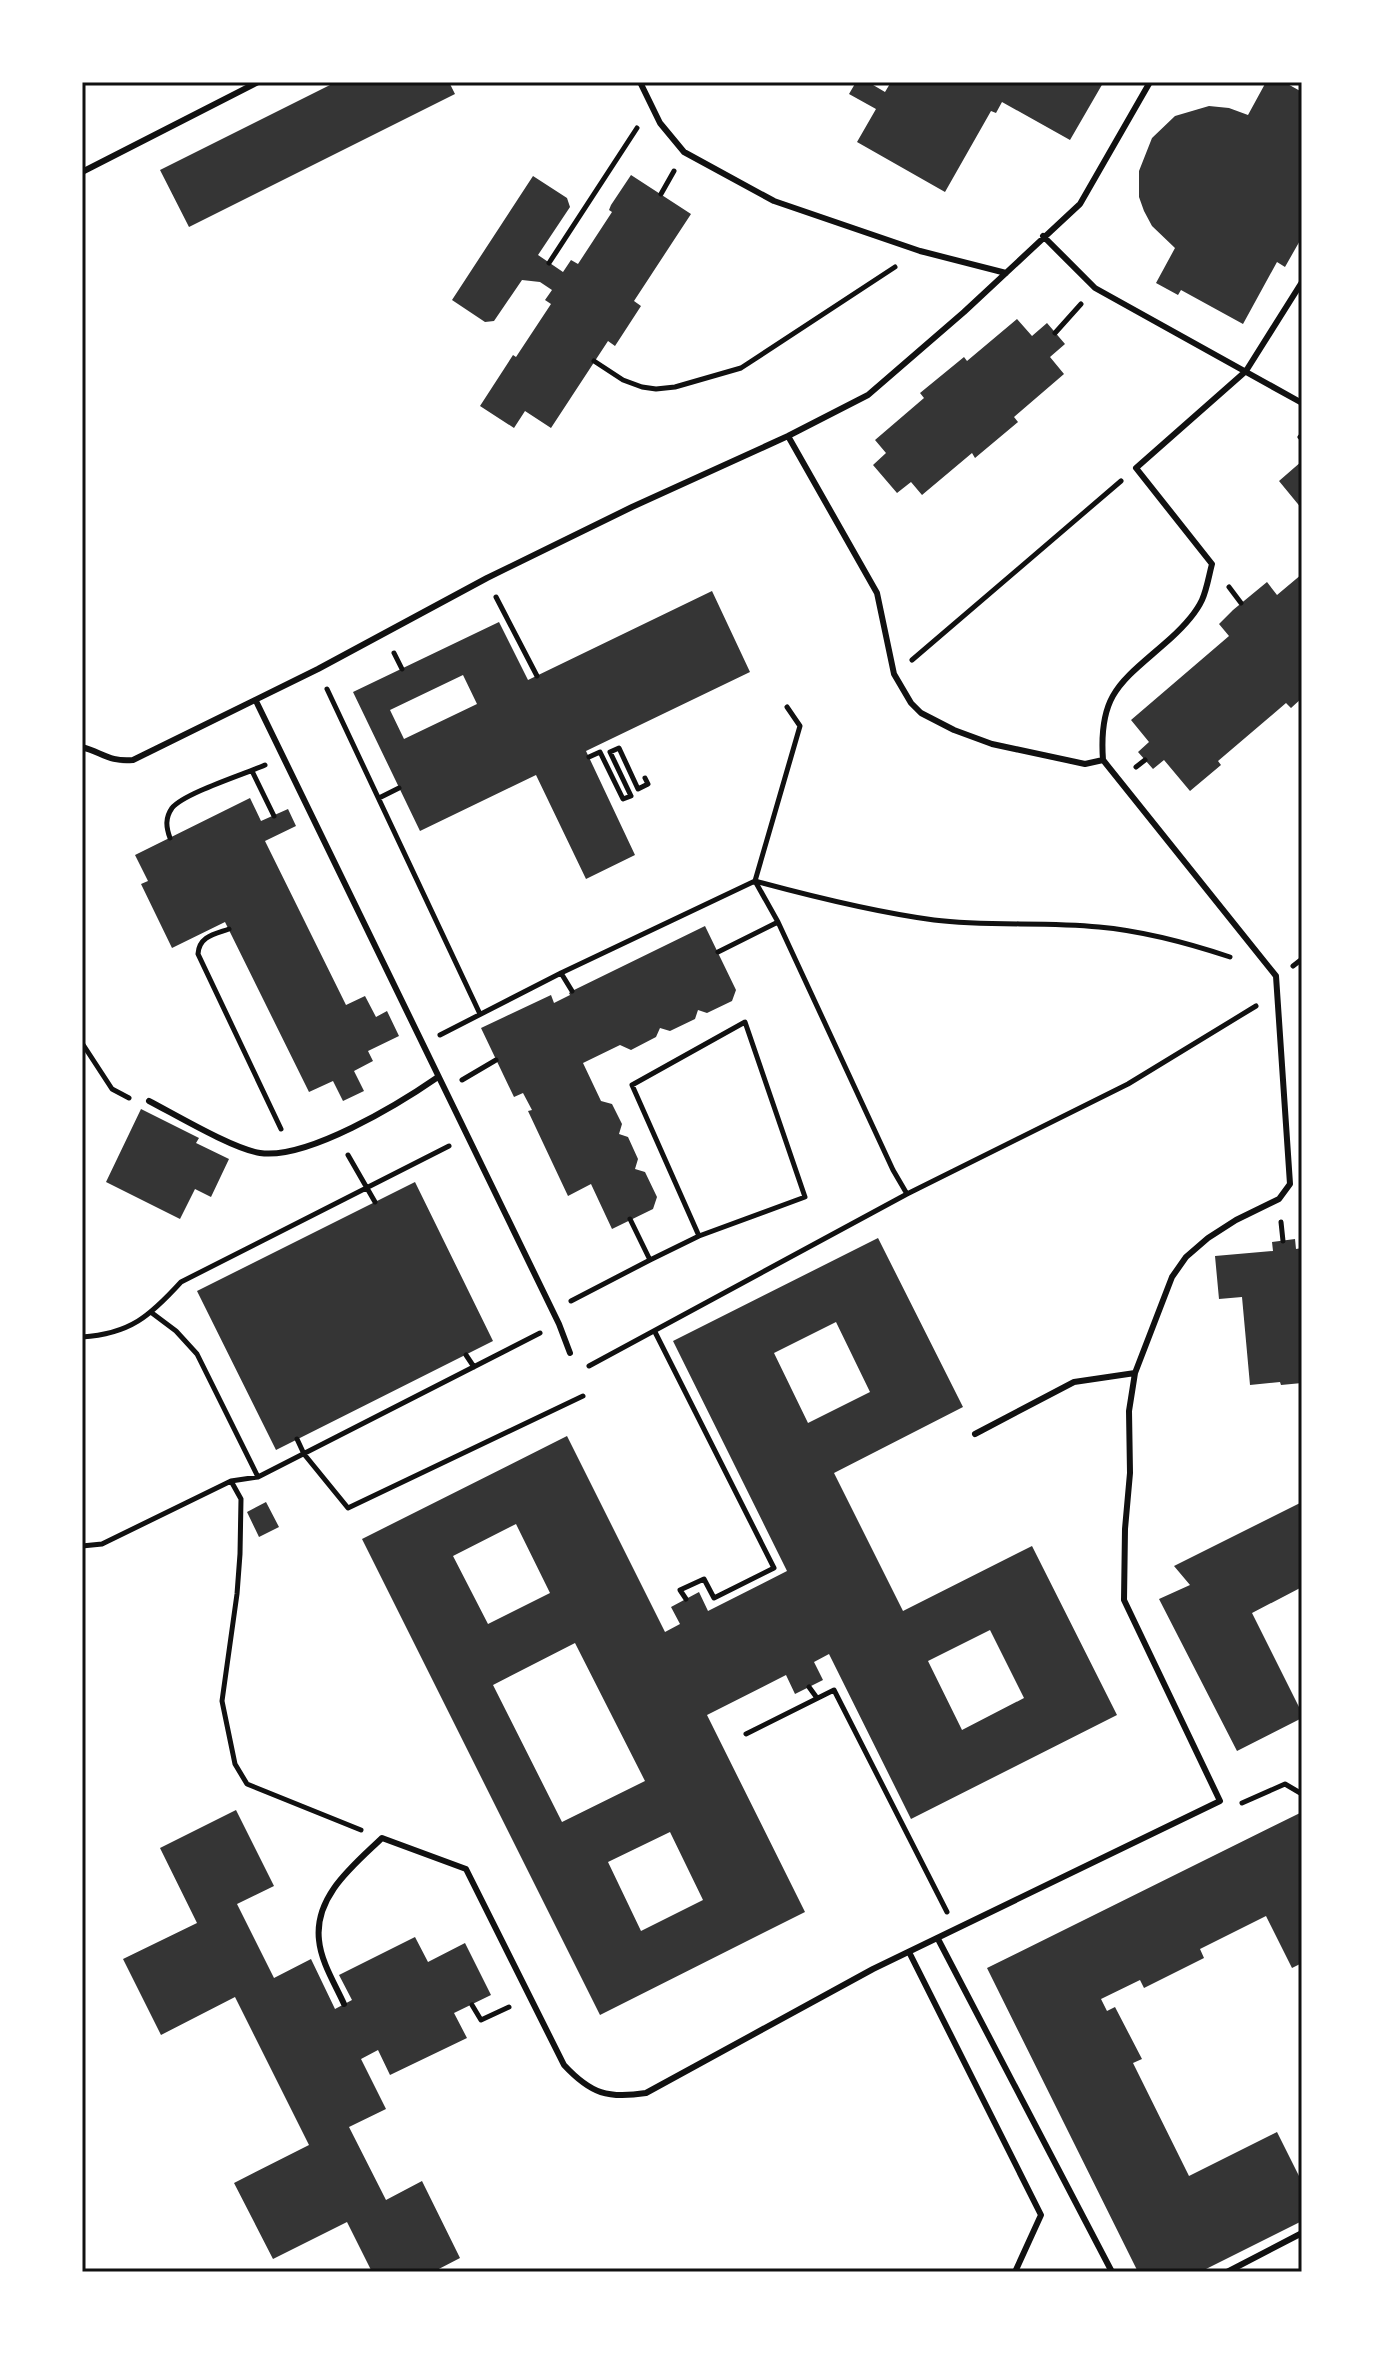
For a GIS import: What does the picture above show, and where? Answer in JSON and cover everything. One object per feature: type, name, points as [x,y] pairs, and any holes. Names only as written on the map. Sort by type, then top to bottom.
[{"type":"lane","points":[[82,172],[258,82]]},
{"type":"lane","points":[[640,82],[660,123],[684,152],[774,201],[920,251],[1006,273]]},
{"type":"lane","points":[[83,746],[103,758],[133,760],[256,701],[487,578],[868,395],[1080,204],[1150,82]]},
{"type":"lane","points":[[1043,236],[1095,288],[1302,403]]},
{"type":"lane","points":[[344,2004],[325,1963],[319,1942],[319,1922],[328,1898],[341,1877],[382,1838],[466,1869],[564,2065],[581,2083],[598,2092],[623,2097],[646,2093],[873,1969],[1220,1801],[1124,1600],[1130,1473],[1129,1411],[1135,1373],[1172,1277],[1186,1257],[1236,1220],[1279,1199],[1290,1184],[1276,976],[1103,760],[1101,734],[1110,697],[1120,684],[1188,622],[1202,600],[1212,564],[1136,468],[1246,371],[1302,282]]},
{"type":"lane","points":[[788,436],[877,593],[894,674],[911,703],[921,713],[954,730],[992,744],[1085,764],[1103,760]]},
{"type":"lane","points":[[256,701],[559,1324],[570,1353]]},
{"type":"lane","points":[[149,1101],[243,1148],[257,1153],[291,1152],[366,1121],[438,1077]]},
{"type":"lane","points":[[975,1434],[1074,1382],[1135,1373]]},
{"type":"lane","points":[[938,1939],[1112,2272]]},
{"type":"lane","points":[[909,1952],[1041,2215],[1015,2272]]},
{"type":"lane","points":[[1227,2272],[1302,2233]]},
{"type":"path","points":[[549,263],[650,106]]},
{"type":"path","points":[[594,361],[623,380],[656,389],[675,387],[741,368],[920,251]]},
{"type":"path","points":[[1055,333],[1095,288]]},
{"type":"path","points":[[894,674],[1136,468]]},
{"type":"path","points":[[487,578],[537,676]]},
{"type":"path","points":[[318,669],[480,1014]]},
{"type":"path","points":[[787,707],[800,726],[755,881],[778,922],[907,1194]]},
{"type":"path","points":[[589,757],[600,752],[623,799],[631,796],[610,752],[619,748],[638,789],[648,784],[645,778]]},
{"type":"path","points":[[170,838],[167,818],[180,801],[282,757]]},
{"type":"path","points":[[252,771],[274,816]]},
{"type":"path","points":[[379,798],[399,788]]},
{"type":"path","points":[[422,1044],[561,973],[755,881],[813,897],[934,920],[1098,927],[1152,936],[1227,956],[1276,976]]},
{"type":"path","points":[[718,952],[778,922]]},
{"type":"path","points":[[229,929],[206,937],[199,946],[198,954],[291,1152]]},
{"type":"path","points":[[561,973],[572,991]]},
{"type":"path","points":[[587,1366],[907,1194],[1128,1084],[1277,993]]},
{"type":"path","points":[[552,1311],[699,1236],[805,1197],[745,1022],[632,1085],[699,1236]]},
{"type":"path","points":[[82,1043],[112,1089],[137,1102],[149,1101]]},
{"type":"path","points":[[444,1090],[496,1060]]},
{"type":"path","points":[[336,1135],[375,1202]]},
{"type":"path","points":[[82,1337],[107,1336],[152,1313],[181,1282],[468,1137]]},
{"type":"path","points":[[630,1219],[650,1260]]},
{"type":"path","points":[[152,1313],[176,1331],[197,1354],[258,1477]]},
{"type":"path","points":[[82,1546],[102,1544],[231,1481],[258,1477],[559,1324]]},
{"type":"path","points":[[655,1332],[774,1568],[714,1598],[704,1579],[680,1590],[686,1599]]},
{"type":"path","points":[[466,1355],[474,1367]]},
{"type":"path","points":[[297,1439],[304,1454],[348,1508],[583,1396]]},
{"type":"path","points":[[231,1481],[241,1499],[240,1554],[222,1701],[235,1764],[247,1784],[382,1838]]},
{"type":"path","points":[[809,1687],[817,1698]]},
{"type":"path","points":[[746,1734],[834,1690],[956,1931]]},
{"type":"path","points":[[1220,1801],[1233,1807],[1285,1784],[1302,1794]]},
{"type":"path","points":[[472,2005],[481,2020],[529,1998]]},
{"type":"building","points":[[336,82],[449,82],[455,94],[189,227],[160,170]]},
{"type":"building","points":[[856,82],[868,82],[885,92],[891,82],[1103,83],[1070,140],[1002,102],[996,113],[991,111],[945,192],[857,142],[876,109],[849,94]]},
{"type":"building","points":[[1266,82],[1284,82],[1302,92],[1302,237],[1285,267],[1277,262],[1243,324],[1181,290],[1178,295],[1156,283],[1175,248],[1152,226],[1144,211],[1139,197],[1139,171],[1152,138],[1175,116],[1209,106],[1229,108],[1248,115]]},
{"type":"building","points":[[631,175],[691,214],[634,301],[641,306],[615,346],[608,341],[551,428],[525,411],[514,428],[480,406],[551,304],[545,300],[552,290],[540,282],[522,280],[494,321],[485,322],[452,300],[533,176],[567,198],[570,207],[538,255],[563,272],[571,260],[578,264],[612,212],[609,210],[611,205]]},
{"type":"building","points":[[1017,319],[1032,336],[1047,323],[1065,344],[1050,357],[1064,374],[1014,417],[1018,422],[975,458],[972,453],[922,495],[911,482],[897,493],[873,465],[886,453],[875,440],[924,398],[920,393],[964,357],[967,361]]},
{"type":"building","points":[[1302,461],[1302,509],[1279,481]]},
{"type":"building","points":[[1302,574],[1302,698],[1291,708],[1286,703],[1218,761],[1221,765],[1190,791],[1164,760],[1153,769],[1138,752],[1149,742],[1131,720],[1229,636],[1219,624],[1233,610],[1267,582],[1277,595]]},
{"type":"building","points":[[712,591],[750,672],[586,751],[635,855],[586,879],[536,775],[420,831],[353,692],[499,622],[528,680]],"holes":[[[463,675],[477,704],[404,739],[390,710]]]},
{"type":"building","points":[[250,798],[261,821],[288,809],[296,826],[265,841],[346,1005],[365,996],[376,1017],[387,1011],[399,1036],[368,1051],[373,1061],[354,1071],[364,1091],[343,1101],[333,1081],[309,1092],[225,922],[172,948],[141,884],[148,881],[135,855]]},
{"type":"building","points":[[705,926],[736,990],[732,1001],[707,1013],[698,1010],[695,1019],[670,1031],[660,1028],[656,1037],[631,1050],[620,1045],[583,1063],[601,1101],[612,1104],[622,1124],[619,1134],[628,1137],[638,1159],[635,1169],[645,1172],[657,1197],[653,1209],[612,1229],[591,1184],[568,1196],[528,1111],[532,1110],[523,1093],[514,1097],[481,1028],[551,995],[554,1003],[572,991]]},
{"type":"building","points":[[141,1109],[199,1138],[196,1143],[229,1159],[211,1197],[195,1189],[180,1219],[106,1182]]},
{"type":"building","points":[[415,1182],[493,1341],[276,1450],[197,1291]]},
{"type":"building","points":[[878,1238],[963,1407],[834,1473],[903,1611],[1032,1546],[1117,1715],[911,1819],[829,1654],[814,1662],[823,1680],[795,1694],[786,1675],[707,1715],[805,1912],[600,2015],[362,1539],[567,1436],[665,1632],[680,1624],[671,1607],[699,1592],[708,1611],[787,1571],[673,1341]],"holes":[[[836,1322],[870,1392],[808,1423],[774,1353]],[[516,1524],[550,1593],[488,1624],[453,1556]],[[990,1630],[1024,1698],[962,1730],[928,1661]],[[575,1643],[645,1781],[562,1822],[493,1685]],[[670,1832],[703,1900],[641,1931],[608,1862]]]},
{"type":"building","points":[[1295,1239],[1296,1249],[1302,1248],[1302,1383],[1250,1385],[1242,1297],[1219,1299],[1215,1256],[1273,1251],[1272,1242]]},
{"type":"building","points":[[266,1502],[279,1527],[259,1537],[247,1512]]},
{"type":"building","points":[[1302,1502],[1302,1587],[1252,1613],[1302,1718],[1237,1751],[1159,1599],[1190,1585],[1174,1566]]},
{"type":"building","points":[[236,1810],[274,1886],[237,1904],[274,1978],[311,1959],[335,2009],[352,2000],[339,1975],[415,1937],[428,1962],[465,1943],[491,1995],[454,2013],[467,2038],[390,2075],[378,2050],[361,2059],[386,2109],[349,2127],[386,2200],[422,2181],[460,2258],[433,2272],[372,2272],[347,2222],[273,2259],[234,2183],[309,2145],[235,1997],[161,2035],[123,1959],[197,1923],[160,1848]]},
{"type":"building","points":[[1302,1812],[1302,1963],[1292,1968],[1266,1916],[1200,1949],[1204,1958],[1144,1988],[1140,1980],[1101,1999],[1107,2011],[1115,2007],[1142,2059],[1133,2063],[1189,2176],[1277,2132],[1302,2177],[1302,2221],[1200,2272],[1138,2272],[987,1968]]}]
